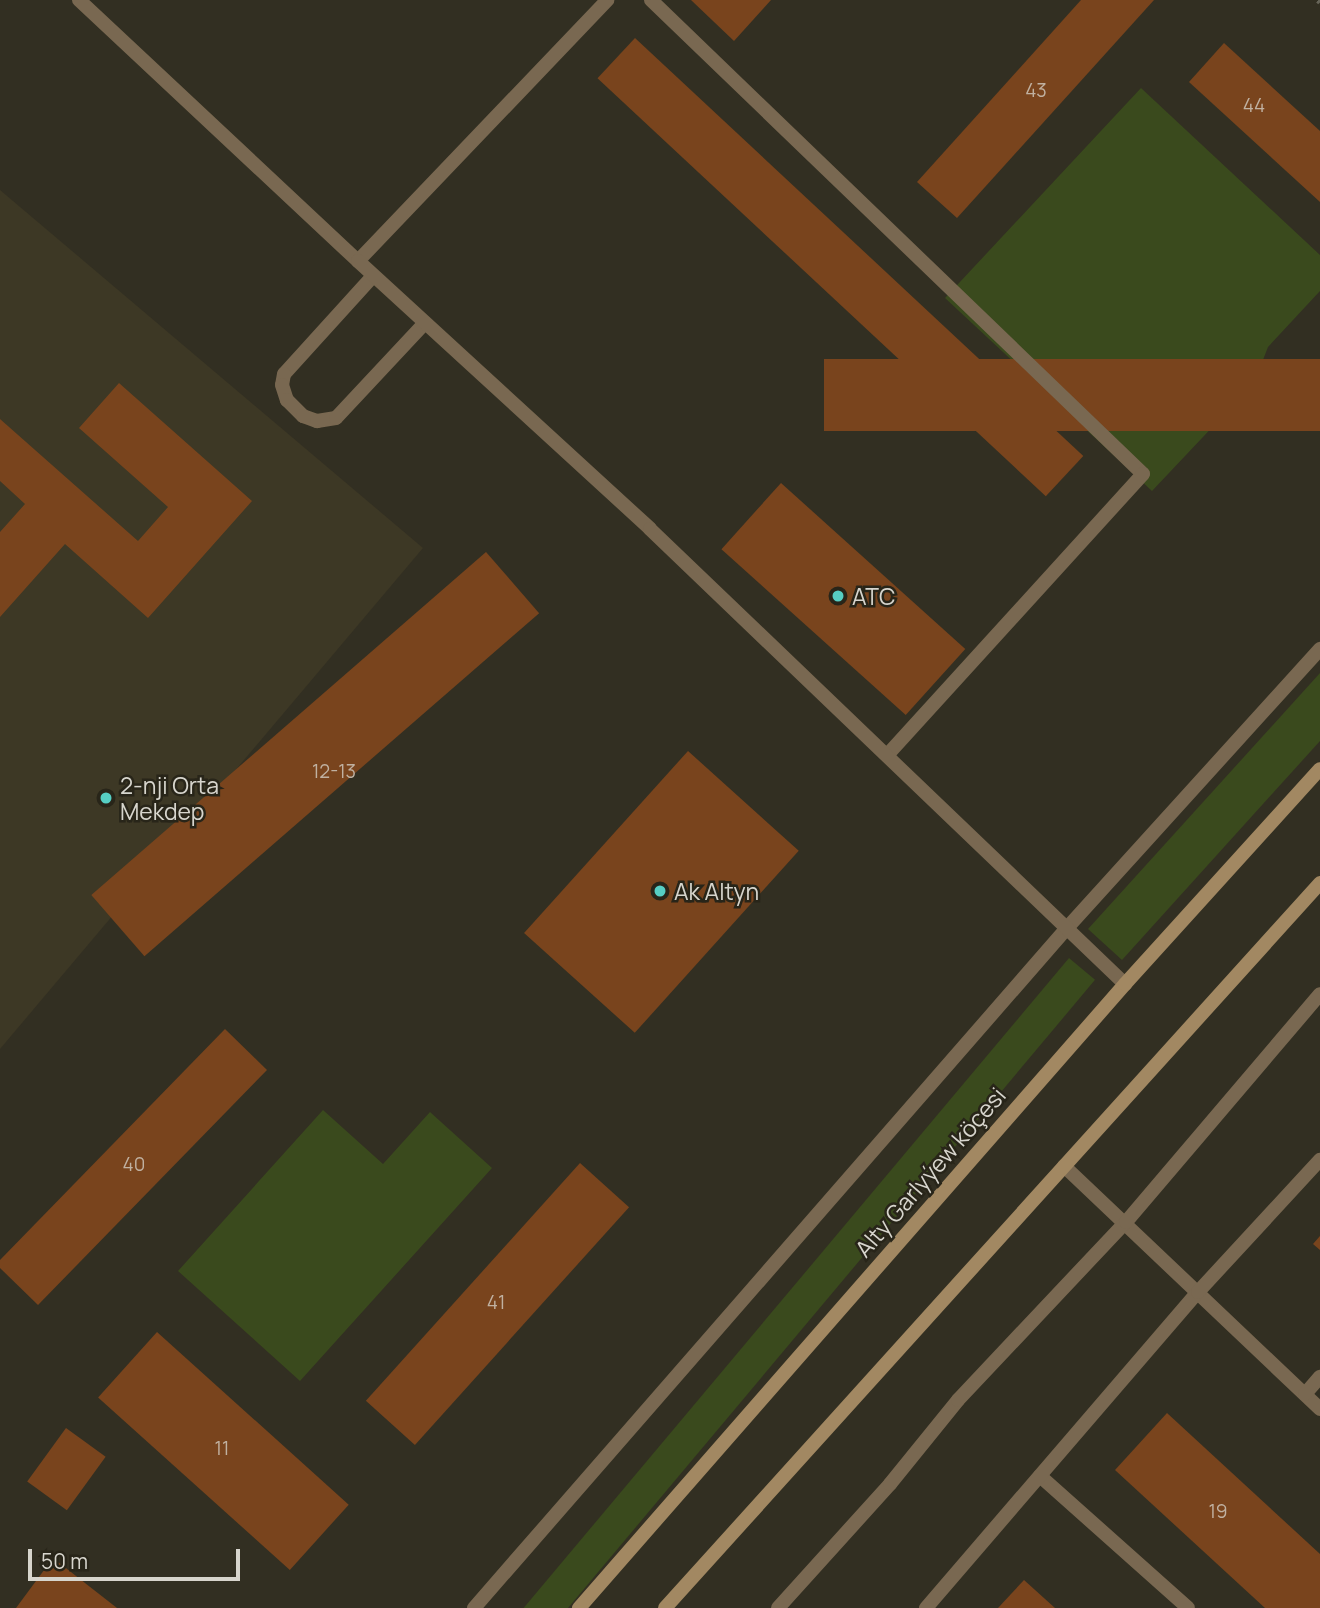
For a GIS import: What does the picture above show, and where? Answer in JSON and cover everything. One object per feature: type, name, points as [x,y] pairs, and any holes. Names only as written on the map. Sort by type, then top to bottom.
[{"type":"street","points":[[79,0],[888,754],[1125,984]]},
{"type":"street","points":[[358,261],[607,0]]},
{"type":"street","points":[[651,0],[1143,474],[888,754]]},
{"type":"street","points":[[373,276],[284,374],[282,385],[287,400],[303,416],[317,421],[336,418],[425,323]]},
{"type":"street","points":[[474,1608],[1067,928],[1320,649]]},
{"type":"street","name":"Alty Garlyýew köçesi","points":[[579,1608],[1125,984],[1320,769]]},
{"type":"street","points":[[665,1608],[1320,883]]},
{"type":"street","points":[[778,1608],[890,1484],[958,1400],[1126,1222],[1320,994]]},
{"type":"street","points":[[926,1608],[1198,1292],[1320,1160]]},
{"type":"street","points":[[1064,1166],[1320,1409]]},
{"type":"street","points":[[1305,1394],[1320,1377]]},
{"type":"street","points":[[1040,1476],[1188,1608]]},
{"type":"shaded area","name":"2-nji Orta Mekdep","points":[[0,190],[423,548],[0,1049]]},
{"type":"green space","points":[[1141,88],[1320,255],[1320,291],[1268,347],[1254,383],[1152,491],[945,298]]},
{"type":"green space","points":[[1320,673],[1320,741],[1122,960],[1088,929]]},
{"type":"green space","points":[[1069,958],[1095,980],[568,1608],[524,1608]]},
{"type":"green space","points":[[323,1110],[383,1164],[430,1112],[492,1168],[300,1381],[178,1271]]},
{"type":"building","points":[[691,0],[771,0],[734,41]]},
{"type":"building","points":[[1081,0],[1154,0],[957,218],[917,182]]},
{"type":"building","points":[[635,38],[1083,456],[1046,496],[597,78]]},
{"type":"building","points":[[1224,43],[1320,131],[1320,202],[1189,82]]},
{"type":"building","points":[[824,359],[1320,359],[1320,431],[824,431]]},
{"type":"building","points":[[119,383],[252,501],[148,618],[65,544],[0,617],[0,532],[25,504],[0,481],[0,419],[138,541],[168,507],[79,428]]},
{"type":"building","name":"АТС","points":[[781,483],[965,649],[906,715],[721,549]]},
{"type":"building","points":[[486,552],[539,613],[144,956],[91,895]]},
{"type":"building","name":"Ak Altyn","points":[[688,751],[799,851],[635,1033],[524,933]]},
{"type":"building","points":[[225,1029],[267,1070],[38,1305],[0,1268],[0,1260]]},
{"type":"building","points":[[580,1163],[629,1207],[415,1445],[366,1401]]},
{"type":"building","points":[[1320,1236],[1320,1250],[1313,1244]]},
{"type":"building","points":[[157,1332],[349,1505],[290,1570],[98,1397]]},
{"type":"building","points":[[1167,1413],[1320,1554],[1320,1608],[1265,1608],[1115,1470]]},
{"type":"building","points":[[66,1428],[106,1457],[67,1510],[27,1481]]},
{"type":"building","points":[[53,1558],[117,1608],[16,1608]]},
{"type":"building","points":[[1024,1580],[1055,1608],[998,1608]]},
{"type":"place","name":"АТС","points":[[838,596]]},
{"type":"place","name":"2-nji Orta Mekdep","points":[[106,798]]},
{"type":"place","name":"Ak Altyn","points":[[660,891]]}]
